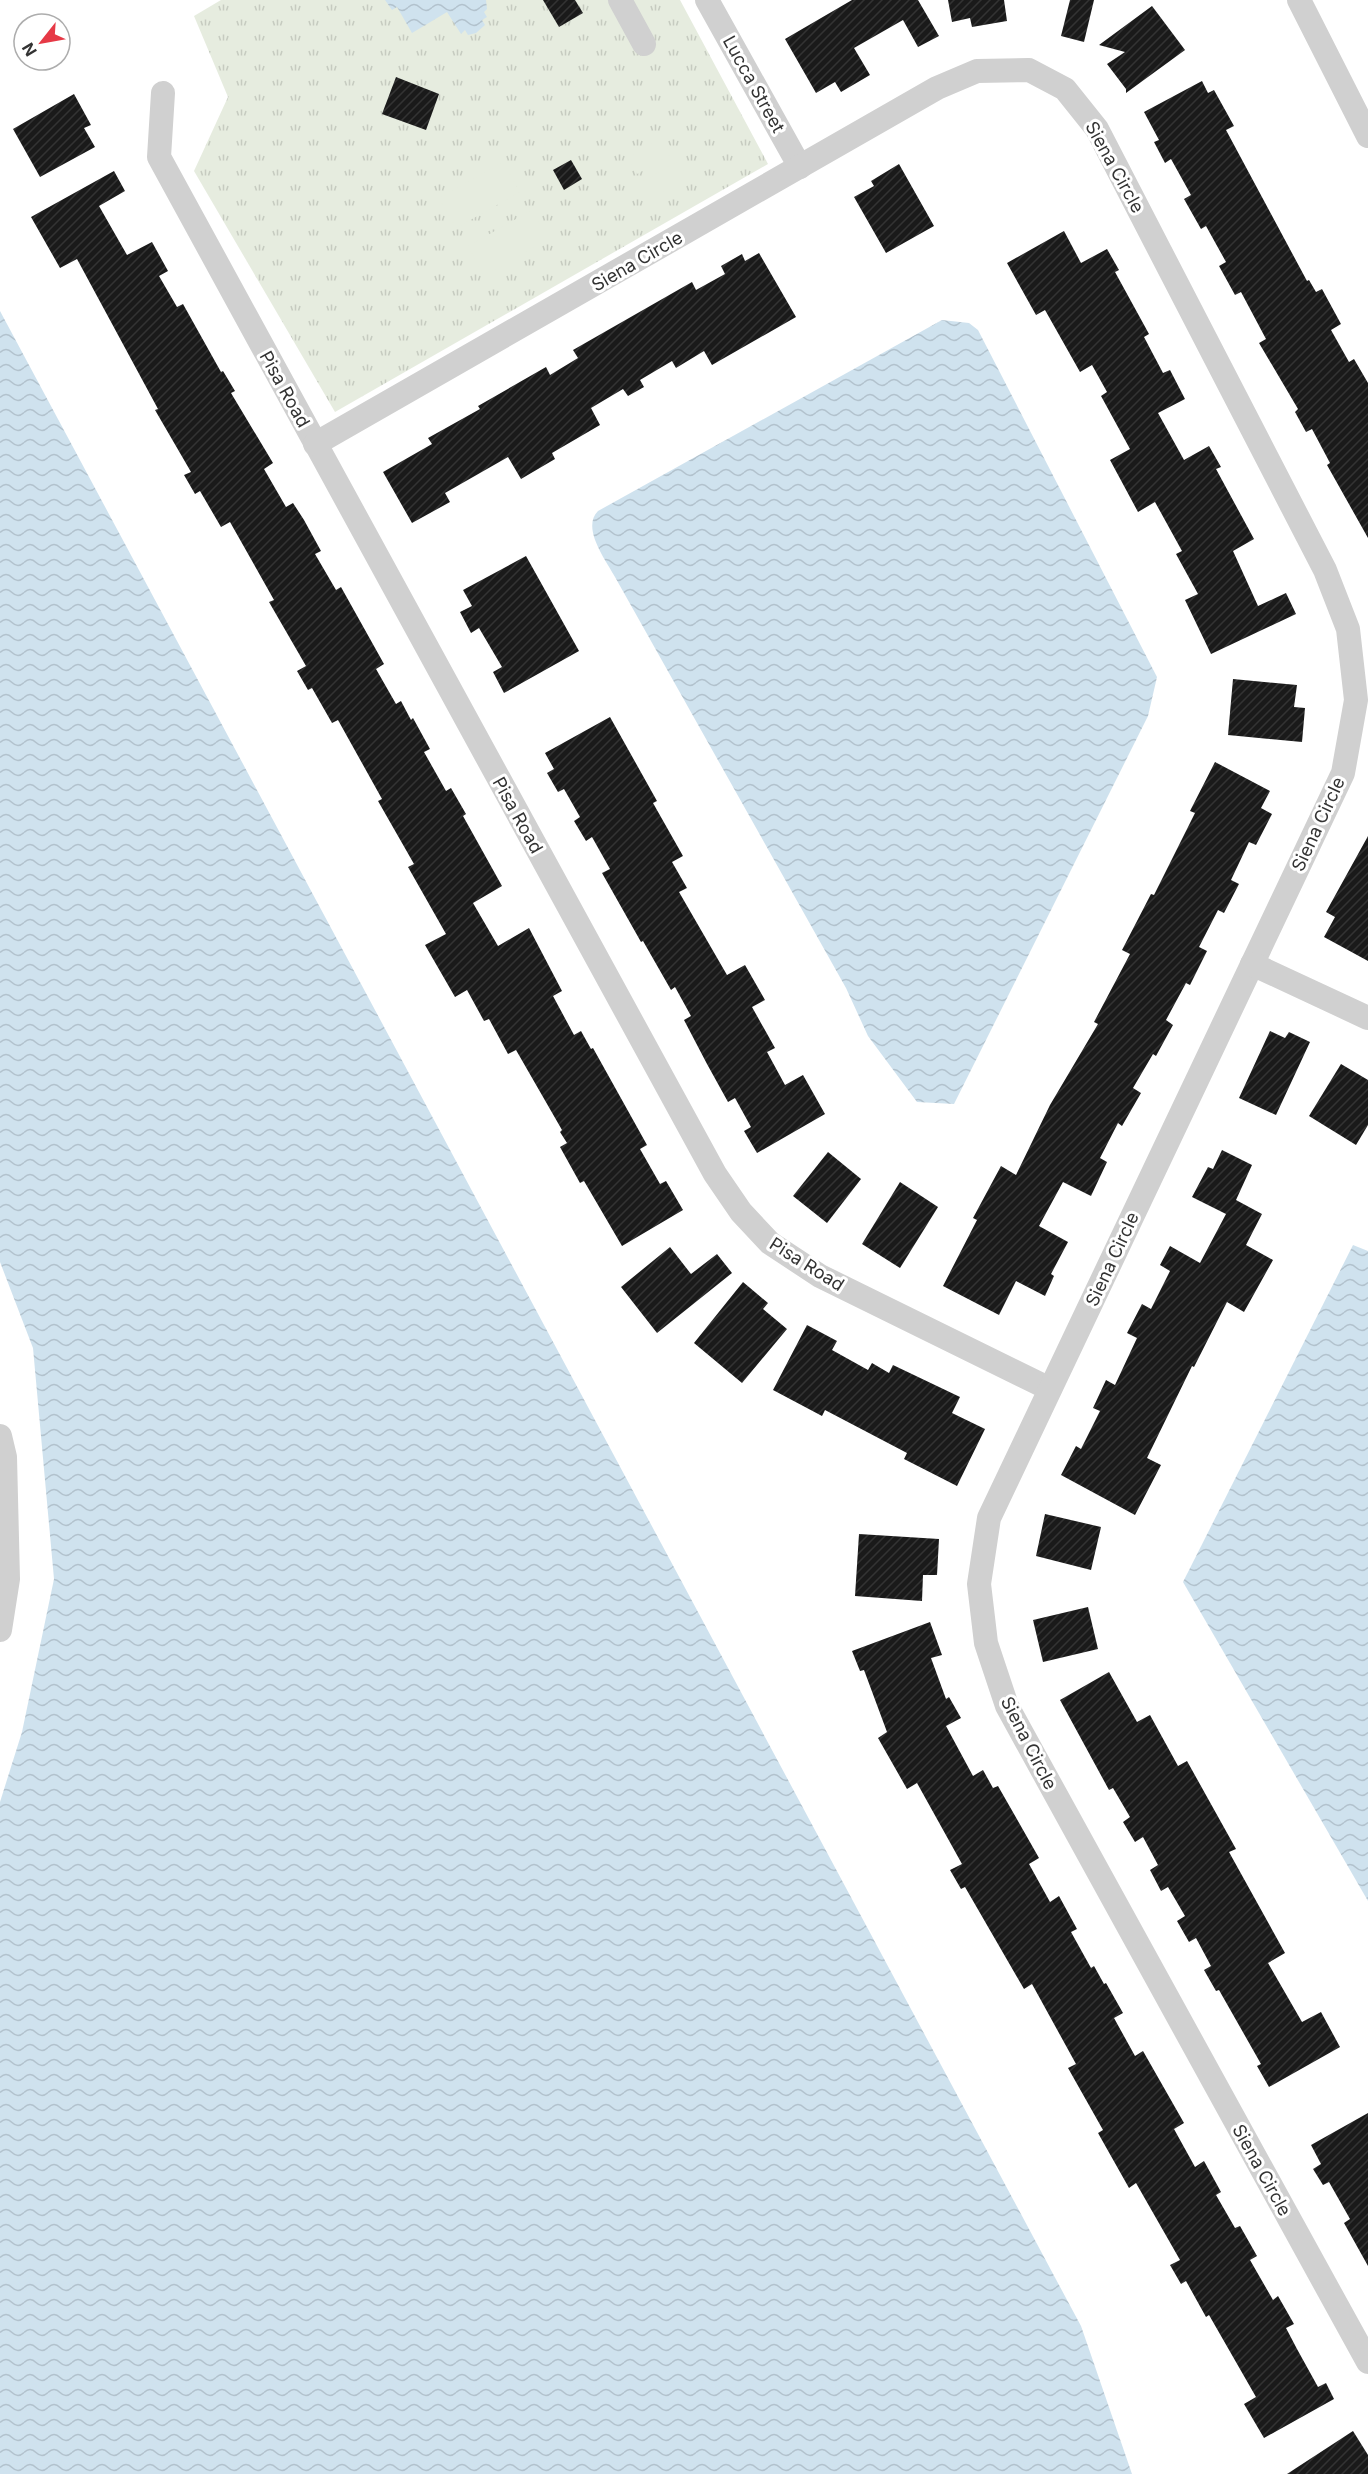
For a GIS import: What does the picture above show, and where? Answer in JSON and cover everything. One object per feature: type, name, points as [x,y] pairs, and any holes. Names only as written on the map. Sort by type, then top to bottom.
[{"type":"street","points":[[620,0],[644,44]]},
{"type":"street","name":"Lucca Street","points":[[707,0],[800,167]]},
{"type":"street","points":[[1299,0],[1368,136]]},
{"type":"street","name":"Siena Circle","points":[[315,444],[937,88],[977,70],[1029,70],[1065,89],[1097,129],[1325,570],[1348,629],[1356,700],[1343,773],[989,1518],[979,1584],[987,1643],[1007,1706],[1368,2362]]},
{"type":"street","name":"Pisa Road","points":[[163,93],[159,157],[715,1174],[741,1212],[770,1243],[820,1276],[1050,1389]]},
{"type":"street","points":[[1252,964],[1368,1018]]},
{"type":"street","points":[[0,1436],[5,1457],[4,1580],[0,1630]]},
{"type":"green space","points":[[221,0],[680,0],[768,164],[335,412],[194,171],[228,97],[194,16]]},
{"type":"green space","points":[[664,136],[674,153],[637,174],[628,158]]},
{"type":"green space","points":[[678,161],[687,177],[651,199],[642,182]]},
{"type":"green space","points":[[503,162],[520,192],[456,228],[439,198]]},
{"type":"green space","points":[[532,210],[548,239],[484,276],[468,246]]},
{"type":"water","points":[[385,0],[486,0],[487,9],[484,12],[487,17],[482,20],[485,25],[476,33],[468,35],[465,30],[461,34],[447,12],[412,33],[397,7],[392,10]]},
{"type":"water","points":[[0,311],[1081,2326],[1132,2474],[0,2474],[0,1802],[22,1732],[54,1579],[33,1348],[0,1262]]},
{"type":"water","points":[[942,320],[969,323],[978,330],[1157,677],[1148,716],[954,1104],[917,1102],[868,1036],[846,988],[601,553],[592,526],[593,518],[598,511]]},
{"type":"water","points":[[1353,1245],[1368,1251],[1368,1901],[1183,1582]]},
{"type":"building","points":[[543,0],[575,0],[583,13],[559,27]]},
{"type":"building","points":[[852,0],[918,0],[939,36],[918,47],[903,20],[854,48],[870,75],[841,92],[835,82],[816,93],[785,39]]},
{"type":"building","points":[[948,0],[1004,0],[1007,21],[972,27],[970,18],[952,22]]},
{"type":"building","points":[[1070,0],[1094,0],[1084,42],[1061,36]]},
{"type":"building","points":[[1152,6],[1185,50],[1126,93],[1126,89],[1107,64],[1125,52],[1099,45]]},
{"type":"building","points":[[396,77],[439,94],[426,130],[382,114]]},
{"type":"building","points":[[1202,81],[1208,93],[1214,90],[1234,126],[1226,130],[1307,281],[1309,280],[1316,292],[1322,289],[1341,324],[1331,330],[1349,362],[1354,359],[1368,383],[1368,538],[1327,465],[1330,463],[1312,429],[1306,432],[1295,412],[1298,409],[1259,343],[1266,339],[1241,292],[1235,295],[1219,266],[1226,262],[1206,226],[1201,229],[1184,199],[1191,195],[1171,159],[1165,163],[1154,142],[1159,140],[1144,112]]},
{"type":"building","points":[[74,94],[91,125],[84,128],[95,147],[40,177],[13,129]]},
{"type":"building","points":[[571,160],[582,179],[564,190],[553,170]]},
{"type":"building","points":[[899,164],[934,226],[886,253],[854,197],[874,186],[871,181]]},
{"type":"building","points":[[114,171],[125,191],[99,206],[127,255],[152,242],[168,271],[159,276],[177,307],[183,304],[221,372],[223,371],[235,391],[231,393],[273,463],[264,469],[286,507],[293,503],[304,520],[321,551],[315,554],[336,590],[341,587],[384,664],[376,669],[396,704],[401,701],[411,720],[413,718],[430,749],[424,752],[446,791],[451,788],[466,814],[463,816],[502,886],[473,903],[498,946],[529,928],[562,991],[553,996],[574,1035],[581,1031],[591,1049],[593,1048],[647,1145],[640,1149],[660,1184],[666,1181],[683,1210],[622,1246],[584,1181],[580,1183],[560,1147],[567,1143],[560,1132],[562,1130],[516,1050],[508,1054],[489,1019],[484,1021],[467,990],[455,997],[425,945],[446,934],[408,867],[414,864],[378,801],[382,799],[338,720],[332,723],[312,688],[308,690],[297,671],[306,666],[269,602],[274,600],[230,522],[221,527],[200,491],[195,494],[184,475],[191,472],[155,410],[158,409],[77,259],[60,268],[31,217]]},
{"type":"building","points":[[1064,231],[1081,263],[1107,249],[1119,270],[1115,272],[1149,334],[1144,337],[1163,373],[1170,370],[1185,399],[1158,413],[1184,460],[1209,446],[1221,467],[1216,469],[1254,539],[1233,551],[1258,606],[1286,593],[1296,614],[1211,654],[1185,600],[1198,594],[1176,554],[1182,551],[1155,502],[1138,512],[1110,460],[1130,449],[1101,396],[1107,392],[1092,365],[1080,372],[1045,310],[1036,315],[1007,263]]},
{"type":"building","points":[[759,253],[796,317],[712,365],[704,351],[676,368],[672,361],[640,380],[644,387],[628,396],[623,389],[591,408],[600,425],[552,453],[555,459],[521,479],[508,457],[445,493],[450,502],[412,523],[383,472],[432,444],[428,438],[480,409],[478,406],[546,367],[550,375],[578,358],[573,350],[692,282],[696,290],[725,274],[721,266],[742,254],[745,261]]},
{"type":"building","points":[[526,556],[579,651],[504,693],[493,672],[502,667],[479,628],[471,633],[460,612],[472,606],[463,590]]},
{"type":"building","points":[[1233,679],[1297,685],[1294,707],[1305,708],[1302,742],[1228,735]]},
{"type":"building","points":[[610,717],[657,801],[653,803],[683,856],[672,862],[687,888],[679,892],[727,975],[745,965],[765,1000],[752,1007],[775,1048],[767,1052],[785,1085],[803,1075],[825,1114],[757,1153],[744,1131],[751,1127],[735,1098],[728,1102],[684,1020],[691,1016],[675,987],[671,990],[602,873],[610,869],[592,837],[586,841],[574,821],[580,817],[564,789],[558,792],[547,773],[554,769],[545,753]]},
{"type":"building","points":[[1215,762],[1270,791],[1261,808],[1272,814],[1256,845],[1249,842],[1231,880],[1239,884],[1224,913],[1218,910],[1199,947],[1207,951],[1190,985],[1186,983],[1166,1020],[1173,1025],[1156,1056],[1153,1054],[1133,1088],[1141,1093],[1122,1126],[1118,1123],[1100,1158],[1107,1162],[1091,1196],[1063,1182],[1039,1226],[1068,1242],[1051,1274],[1054,1276],[1045,1296],[1016,1281],[999,1315],[943,1286],[977,1220],[973,1218],[1001,1166],[1016,1175],[1050,1105],[1098,1024],[1094,1022],[1130,954],[1122,950],[1151,894],[1154,895],[1195,813],[1190,811]]},
{"type":"building","points":[[1368,836],[1368,961],[1324,937],[1335,917],[1326,912]]},
{"type":"building","points":[[1270,1031],[1285,1038],[1289,1032],[1310,1042],[1276,1115],[1239,1098]]},
{"type":"building","points":[[1341,1064],[1368,1080],[1368,1125],[1356,1145],[1309,1116]]},
{"type":"building","points":[[1222,1150],[1252,1165],[1236,1200],[1262,1214],[1246,1245],[1273,1260],[1244,1312],[1227,1302],[1194,1367],[1192,1366],[1147,1458],[1161,1465],[1135,1515],[1061,1475],[1076,1446],[1081,1449],[1100,1411],[1093,1408],[1106,1380],[1115,1385],[1137,1338],[1127,1333],[1142,1304],[1151,1309],[1170,1271],[1160,1265],[1170,1246],[1200,1263],[1226,1214],[1192,1197],[1208,1167],[1213,1169]]},
{"type":"building","points":[[828,1152],[861,1179],[827,1223],[793,1196]]},
{"type":"building","points":[[900,1182],[938,1207],[900,1268],[862,1244]]},
{"type":"building","points":[[670,1247],[691,1274],[717,1254],[732,1273],[657,1333],[621,1287]]},
{"type":"building","points":[[743,1282],[768,1303],[763,1309],[787,1329],[742,1383],[694,1343]]},
{"type":"building","points":[[807,1325],[837,1341],[832,1350],[868,1370],[872,1363],[889,1373],[893,1365],[960,1397],[952,1413],[985,1429],[957,1486],[904,1459],[907,1453],[825,1410],[822,1416],[773,1390]]},
{"type":"building","points":[[1045,1514],[1101,1527],[1091,1570],[1036,1556]]},
{"type":"building","points":[[859,1534],[939,1539],[937,1575],[923,1575],[922,1601],[855,1596]]},
{"type":"building","points":[[1088,1607],[1098,1649],[1043,1662],[1033,1620]]},
{"type":"building","points":[[930,1622],[942,1655],[931,1658],[946,1699],[949,1697],[961,1718],[946,1726],[973,1776],[983,1770],[993,1788],[998,1786],[1039,1858],[1029,1864],[1050,1902],[1059,1896],[1077,1929],[1071,1932],[1091,1968],[1094,1966],[1123,2013],[1114,2018],[1135,2056],[1143,2051],[1184,2123],[1174,2129],[1195,2167],[1204,2161],[1221,2192],[1216,2195],[1235,2228],[1240,2226],[1257,2256],[1250,2260],[1273,2300],[1278,2296],[1294,2324],[1286,2328],[1297,2349],[1318,2387],[1326,2383],[1334,2399],[1264,2438],[1244,2404],[1256,2397],[1209,2315],[1206,2317],[1186,2281],[1181,2284],[1170,2265],[1180,2260],[1136,2183],[1129,2188],[1098,2133],[1103,2130],[1068,2068],[1076,2064],[1032,1984],[1024,1989],[965,1887],[961,1889],[950,1870],[962,1864],[917,1783],[907,1789],[878,1738],[887,1732],[864,1670],[860,1671],[852,1651]]},
{"type":"building","points":[[1109,1672],[1137,1722],[1150,1715],[1178,1766],[1187,1761],[1236,1849],[1229,1852],[1285,1953],[1268,1963],[1302,2022],[1321,2012],[1340,2047],[1269,2087],[1257,2066],[1261,2064],[1219,1990],[1216,1991],[1204,1970],[1211,1966],[1196,1938],[1189,1942],[1177,1921],[1185,1916],[1168,1887],[1161,1891],[1150,1870],[1158,1865],[1143,1837],[1135,1842],[1123,1822],[1130,1817],[1113,1788],[1109,1790],[1060,1700]]},
{"type":"building","points":[[1368,2113],[1368,2266],[1344,2223],[1350,2219],[1329,2182],[1323,2185],[1313,2169],[1321,2164],[1311,2145]]},
{"type":"building","points":[[1353,2431],[1368,2455],[1368,2474],[1287,2474]]}]
